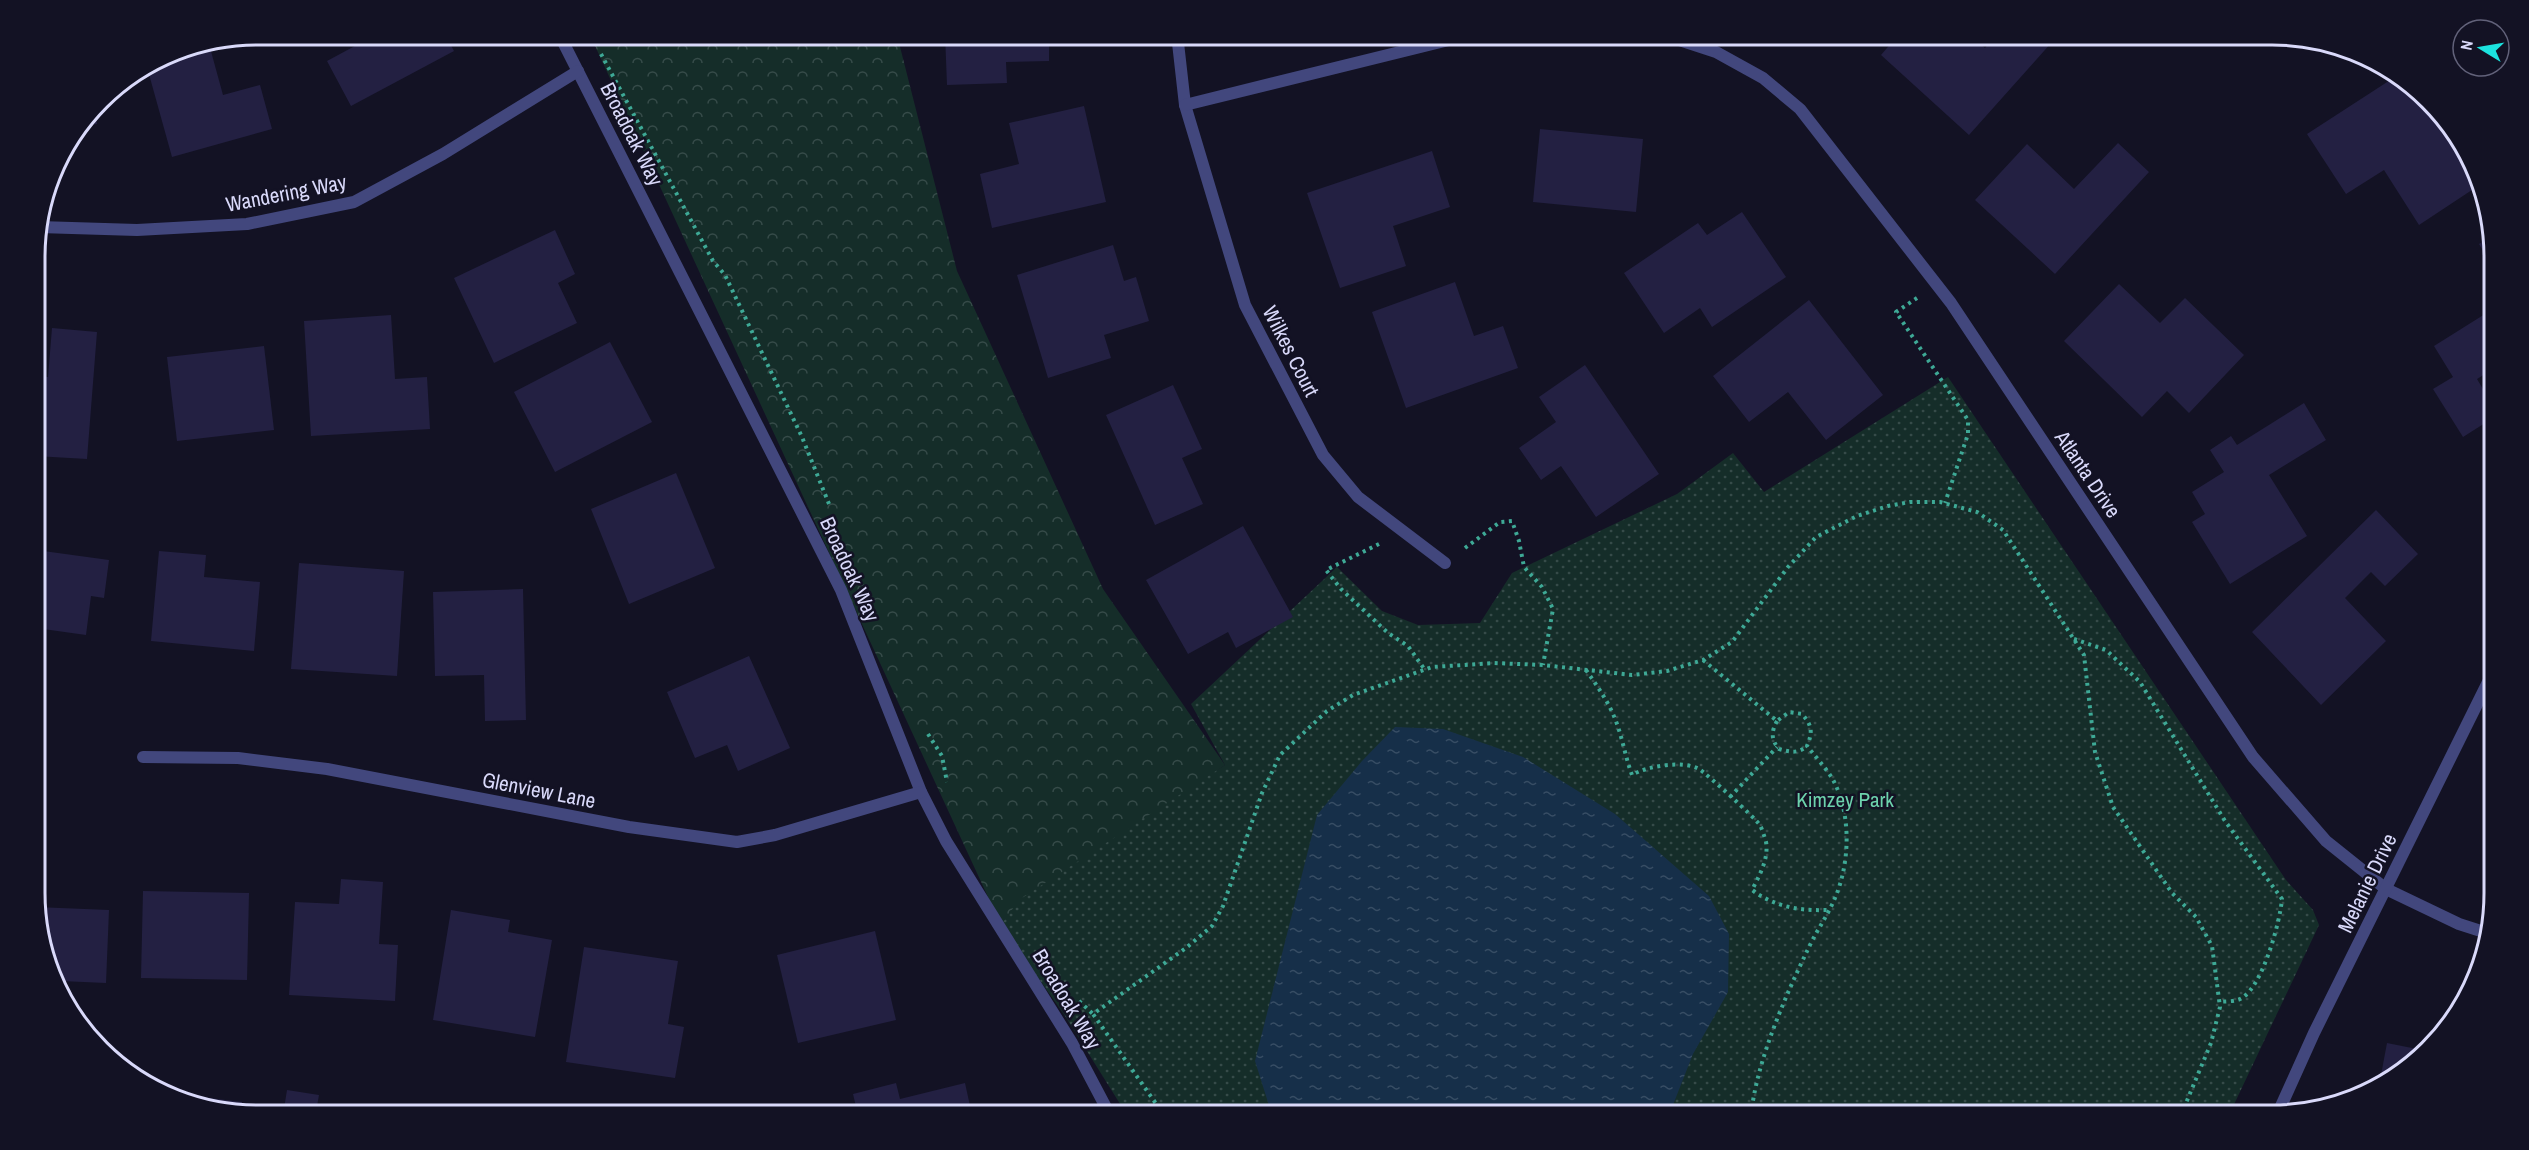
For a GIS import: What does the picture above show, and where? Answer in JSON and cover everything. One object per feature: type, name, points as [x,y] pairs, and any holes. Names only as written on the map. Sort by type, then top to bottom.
[{"type":"street","name":"Broadoak Way","points":[[564,45],[842,590],[921,792],[946,841],[1072,1043],[1105,1105]]},
{"type":"street","name":"Wilkes Court","points":[[1178,45],[1185,105],[1245,305],[1323,455],[1358,497],[1445,563]]},
{"type":"street","points":[[1185,105],[1428,45]]},
{"type":"street","name":"Atlanta Drive","points":[[1695,45],[1716,52],[1763,78],[1800,109],[1937,285],[2253,757],[2326,841],[2386,890],[2459,924],[2480,931]]},
{"type":"street","name":"Wandering Way","points":[[47,227],[137,230],[247,224],[354,202],[443,154],[578,71]]},
{"type":"street","name":"Melanie Drive","points":[[2282,1105],[2314,1033],[2484,690]]},
{"type":"street","name":"Glenview Lane","points":[[144,757],[238,758],[327,769],[629,827],[737,842],[775,835],[921,792]]},
{"type":"path","points":[[1937,285],[1896,312],[1968,420],[1968,434],[1945,503]]},
{"type":"path","points":[[1157,1105],[1093,1014],[1186,948],[1212,926],[1223,906],[1262,793],[1280,754],[1327,711],[1353,695],[1432,667],[1494,663],[1543,665],[1632,675],[1667,671],[1703,660],[1732,642],[1788,567],[1816,537],[1857,516],[1910,502],[1945,503],[1977,512],[2004,530],[2084,655],[2095,752],[2110,799],[2148,861],[2172,893],[2196,917],[2212,946],[2220,1007],[2211,1042],[2185,1105]]},
{"type":"path","points":[[1445,563],[1500,522],[1512,521],[1524,567],[1542,587],[1553,609],[1543,665]]},
{"type":"path","points":[[1404,532],[1326,570],[1341,589],[1388,633],[1408,646],[1425,670]]},
{"type":"path","points":[[2073,639],[2106,650],[2140,682],[2225,821],[2282,898],[2278,921],[2253,988],[2241,999],[2219,1002]]},
{"type":"path","points":[[1703,660],[1777,721]]},
{"type":"path","points":[[1586,670],[1610,706],[1632,775],[1658,766],[1678,765],[1698,768],[1760,825],[1766,842],[1766,858],[1752,890],[1765,900],[1782,906],[1828,910]]},
{"type":"path","points":[[1789,712],[1802,714],[1810,722],[1811,735],[1807,746],[1801,751],[1792,752],[1778,747],[1772,737],[1777,721],[1789,712]]},
{"type":"path","points":[[1752,1105],[1764,1058],[1805,957],[1835,899],[1847,858],[1845,823],[1839,795],[1832,778],[1807,746]]},
{"type":"path","points":[[1730,797],[1778,747]]},
{"type":"green space","points":[[595,45],[900,45],[957,271],[1103,589],[1225,765],[1001,925]]},
{"type":"green space","name":"Kimzey Park","points":[[1948,377],[2286,880],[2313,910],[2319,925],[2234,1105],[1121,1105],[1065,1016],[1001,925],[1019,900],[1225,765],[1191,704],[1337,567],[1382,611],[1418,625],[1480,623],[1512,573],[1677,494],[1733,453],[1764,492]]},
{"type":"water","points":[[1395,727],[1443,729],[1523,757],[1615,814],[1709,896],[1729,934],[1728,992],[1693,1054],[1673,1105],[1269,1105],[1255,1061],[1317,815],[1362,761]]},
{"type":"building","points":[[357,45],[451,45],[454,51],[351,106],[327,61]]},
{"type":"building","points":[[945,45],[1049,45],[1049,61],[1006,62],[1007,83],[947,85]]},
{"type":"building","points":[[1890,45],[1982,45],[1985,48],[1988,45],[2049,45],[1969,135],[1881,55]]},
{"type":"building","points":[[211,50],[223,95],[260,85],[272,129],[172,157],[149,74],[176,61]]},
{"type":"building","points":[[2389,81],[2422,107],[2440,128],[2456,151],[2473,189],[2419,225],[2384,170],[2346,194],[2307,134]]},
{"type":"building","points":[[1084,106],[1106,202],[992,228],[980,174],[1019,164],[1009,123]]},
{"type":"building","points":[[1540,129],[1643,139],[1636,212],[1533,202]]},
{"type":"building","points":[[2118,143],[2149,172],[2055,274],[1975,200],[2027,144],[2074,189]]},
{"type":"building","points":[[1432,151],[1450,207],[1393,226],[1406,266],[1340,288],[1307,193]]},
{"type":"building","points":[[1742,212],[1786,277],[1712,327],[1700,308],[1664,333],[1624,273],[1698,223],[1707,235]]},
{"type":"building","points":[[555,230],[575,274],[558,283],[577,323],[494,363],[454,278]]},
{"type":"building","points":[[2484,241],[2484,252],[2479,244]]},
{"type":"building","points":[[1113,245],[1124,281],[1136,277],[1149,321],[1104,335],[1111,358],[1048,378],[1017,275]]},
{"type":"building","points":[[1455,282],[1474,336],[1503,326],[1518,368],[1406,408],[1372,312]]},
{"type":"building","points":[[2119,284],[2160,323],[2185,298],[2244,355],[2189,413],[2167,391],[2142,417],[2064,341]]},
{"type":"building","points":[[1809,300],[1883,395],[1826,440],[1788,392],[1749,422],[1713,376]]},
{"type":"building","points":[[391,315],[395,379],[427,377],[430,429],[311,436],[304,321]]},
{"type":"building","points":[[2484,315],[2484,375],[2477,379],[2484,391],[2484,424],[2463,437],[2433,389],[2453,377],[2434,346]]},
{"type":"building","points":[[52,328],[97,332],[87,459],[45,457],[45,377],[48,377]]},
{"type":"building","points":[[610,342],[652,422],[555,472],[514,392]]},
{"type":"building","points":[[264,346],[274,430],[177,441],[167,357]]},
{"type":"building","points":[[1585,365],[1659,474],[1596,517],[1561,466],[1541,480],[1519,448],[1556,422],[1539,397]]},
{"type":"building","points":[[1173,385],[1202,449],[1182,458],[1203,504],[1155,525],[1106,415]]},
{"type":"building","points":[[2304,403],[2326,440],[2269,475],[2307,536],[2230,584],[2192,522],[2205,514],[2192,492],[2224,472],[2210,450],[2231,436],[2237,445]]},
{"type":"building","points":[[676,473],[715,568],[629,604],[591,509]]},
{"type":"building","points":[[2376,510],[2418,554],[2385,586],[2371,572],[2345,598],[2386,641],[2321,705],[2252,632]]},
{"type":"building","points":[[1243,526],[1293,617],[1236,648],[1228,632],[1188,654],[1146,580]]},
{"type":"building","points":[[45,551],[109,560],[104,598],[91,596],[86,635],[45,629]]},
{"type":"building","points":[[159,551],[206,555],[204,577],[260,582],[254,651],[151,641]]},
{"type":"building","points":[[299,563],[404,571],[397,676],[291,669]]},
{"type":"building","points":[[523,589],[526,720],[485,721],[484,675],[435,676],[433,592]]},
{"type":"building","points":[[749,656],[790,748],[738,771],[727,745],[695,758],[667,692]]},
{"type":"building","points":[[341,879],[383,882],[379,944],[398,945],[395,1001],[289,995],[295,902],[339,904]]},
{"type":"building","points":[[143,891],[249,893],[247,980],[141,978]]},
{"type":"building","points":[[45,907],[109,910],[106,983],[64,981],[52,948]]},
{"type":"building","points":[[451,910],[510,920],[508,932],[552,940],[535,1037],[433,1020]]},
{"type":"building","points":[[875,931],[896,1020],[798,1043],[777,955]]},
{"type":"building","points":[[584,947],[678,961],[668,1024],[684,1027],[675,1078],[566,1062]]},
{"type":"building","points":[[2387,1043],[2416,1049],[2401,1061],[2381,1075]]},
{"type":"building","points":[[896,1083],[900,1099],[965,1083],[970,1105],[856,1105],[853,1094]]},
{"type":"building","points":[[287,1090],[319,1095],[317,1105],[285,1105]]},
{"type":"building","points":[[198,1097],[242,1102],[242,1105]]}]
